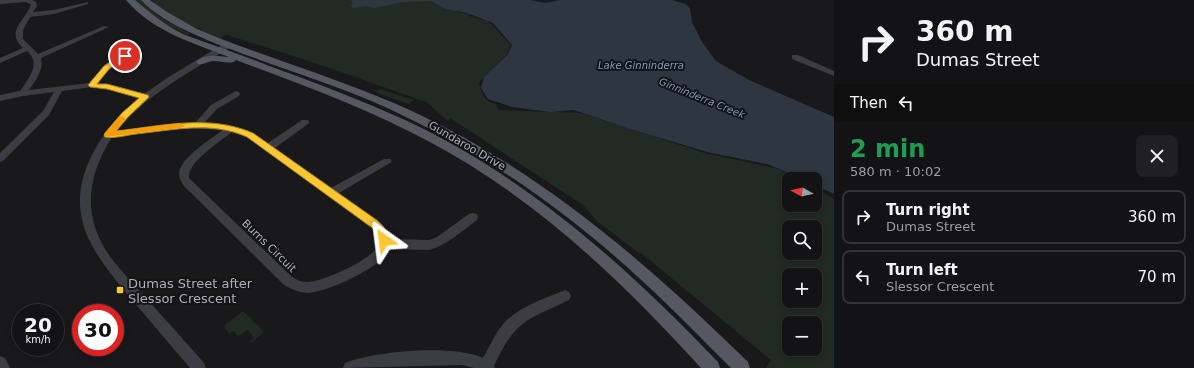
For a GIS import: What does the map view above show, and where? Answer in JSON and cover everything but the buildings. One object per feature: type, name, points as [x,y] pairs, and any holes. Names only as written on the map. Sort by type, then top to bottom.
[{"type":"main road","name":"Gundaroo Drive","points":[[130,0],[166,28],[201,43],[222,47],[393,107],[437,128],[481,153],[529,184],[601,237],[660,287],[742,368]]},
{"type":"main road","name":"Gundaroo Drive","points":[[145,0],[178,23],[253,64],[383,114],[433,139],[507,185],[576,237],[636,292],[712,368]]},
{"type":"main road","points":[[195,64],[204,48],[201,43]]},
{"type":"main road","points":[[195,64],[210,58],[253,64]]},
{"type":"street","points":[[0,2],[29,0],[34,3],[19,34],[21,42],[37,56],[38,62],[36,72],[22,93]]},
{"type":"street","points":[[28,15],[54,12],[86,3]]},
{"type":"street","points":[[37,56],[106,27]]},
{"type":"street","points":[[198,368],[108,263],[97,246],[87,220],[85,200],[87,183],[95,159],[108,135],[125,115],[145,97],[222,47]]},
{"type":"street","points":[[0,61],[28,48]]},
{"type":"street","points":[[92,85],[109,65],[137,49]]},
{"type":"street","points":[[795,57],[834,74]]},
{"type":"street","points":[[0,98],[22,93],[92,85],[107,87],[145,97]]},
{"type":"street","points":[[0,159],[46,113],[60,88]]},
{"type":"street","points":[[199,124],[214,107],[236,94]]},
{"type":"street","points":[[268,148],[305,122]]},
{"type":"street","points":[[108,135],[199,124],[231,128],[250,135],[378,227],[383,236],[384,244],[430,245],[441,240],[472,217]]},
{"type":"street","name":"Burns Circuit","points":[[231,128],[189,163],[184,172],[185,180],[292,284],[300,288],[310,289],[324,285],[372,260],[379,254],[384,244]]},
{"type":"street","points":[[331,193],[387,161]]},
{"type":"street","points":[[350,368],[364,363],[380,360],[462,358],[474,361],[487,367],[503,336],[511,325],[522,317],[565,296]]},
{"type":"street","points":[[0,363],[3,368]]},
{"type":"shaded area","points":[[133,0],[141,0],[159,16],[191,34],[187,35],[160,21]]},
{"type":"shaded area","points":[[152,0],[484,0],[457,12],[470,14],[469,16],[488,21],[511,45],[507,54],[479,82],[486,99],[496,104],[499,110],[581,113],[705,153],[779,169],[784,172],[782,172],[782,212],[822,212],[822,192],[834,199],[834,368],[766,368],[771,360],[641,253],[640,254],[598,222],[583,205],[450,118],[448,121],[426,102],[315,63],[227,35],[220,38],[193,27],[165,12]]},
{"type":"shaded area","points":[[380,89],[414,100],[408,104],[375,92]]},
{"type":"shaded area","points":[[243,311],[264,332],[251,343],[250,341],[254,338],[248,330],[238,336],[234,331],[229,334],[224,326]]},
{"type":"water","name":"Lake Ginninderra","points":[[351,0],[530,0],[545,3],[560,0],[672,0],[686,4],[690,9],[692,22],[702,42],[716,61],[749,80],[834,117],[834,194],[822,188],[822,172],[787,172],[767,164],[707,152],[627,128],[574,110],[550,112],[512,107],[488,99],[481,88],[484,77],[508,54],[512,45],[493,23],[467,13],[446,9],[431,1],[403,2],[375,8],[366,6],[353,8],[351,6],[353,3]]},
{"type":"slow traffic","points":[[122,119],[108,135],[180,126]]},
{"type":"place","name":"Dumas Street after Slessor Crescent","points":[[120,290]]},
{"type":"route","points":[[125,56],[106,68],[92,85],[107,87],[145,97],[125,115],[108,135],[199,124],[219,125],[244,132],[375,224],[380,230],[384,240]]},
{"type":"water label","name":"Ginninderra Creek","points":[[702,98]]}]
